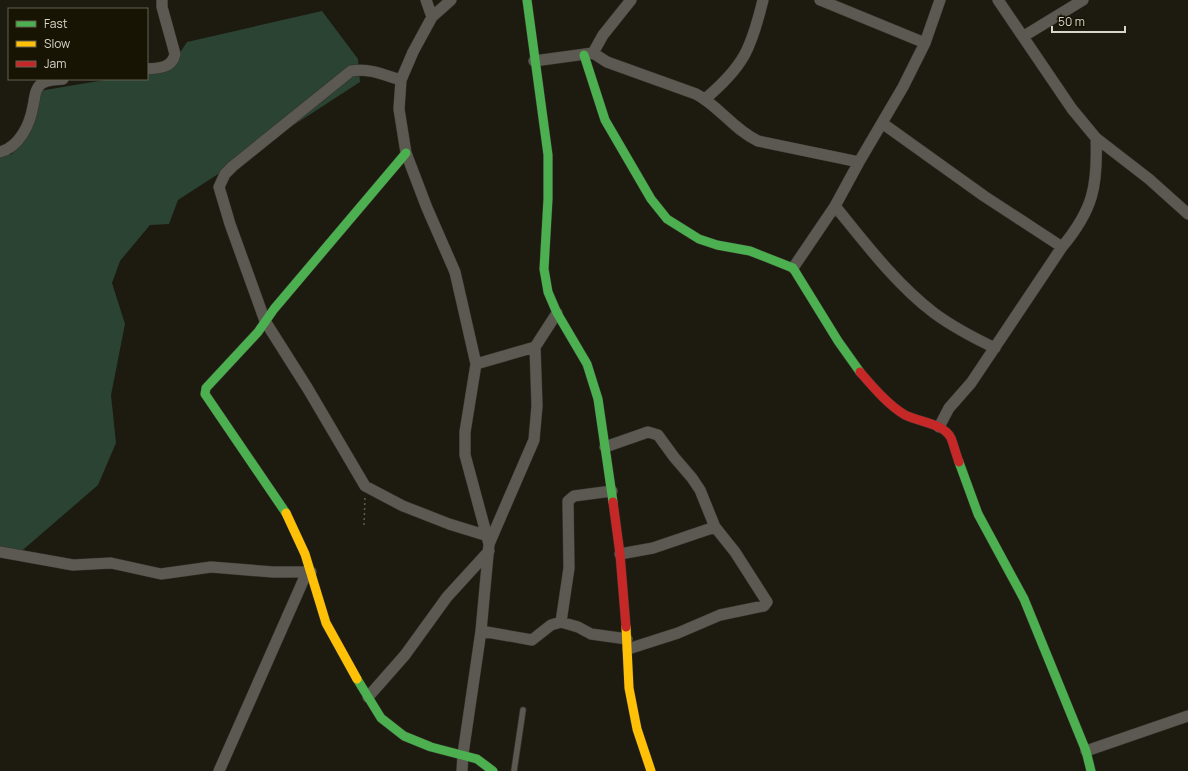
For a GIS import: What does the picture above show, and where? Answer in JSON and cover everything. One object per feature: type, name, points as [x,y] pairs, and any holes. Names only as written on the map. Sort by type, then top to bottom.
[{"type":"street","points":[[148,69],[164,67],[171,64],[175,54],[162,7],[162,0]]},
{"type":"street","points":[[426,0],[432,17]]},
{"type":"street","points":[[451,0],[432,17],[413,52],[401,80],[400,109],[406,153],[427,208],[455,272],[476,364],[465,432],[465,455],[488,544],[481,630],[463,754],[462,771]]},
{"type":"street","points":[[527,0],[534,61],[548,155],[548,199],[544,269],[548,292],[557,313],[589,370],[598,399],[620,554],[628,644],[629,688],[637,729],[651,771]]},
{"type":"street","points":[[589,54],[631,0]]},
{"type":"street","points":[[705,99],[727,80],[743,58],[754,35],[763,0]]},
{"type":"street","points":[[820,0],[925,43]]},
{"type":"street","points":[[793,268],[835,206],[882,123],[925,43],[940,0]]},
{"type":"street","points":[[998,0],[1024,36],[1072,109],[1096,138],[1149,179],[1188,214]]},
{"type":"street","points":[[1024,36],[1083,0]]},
{"type":"street","points":[[534,61],[589,54],[678,86],[705,99],[745,135],[758,140],[859,162]]},
{"type":"street","points":[[589,54],[605,120],[651,199],[667,219],[699,239],[717,245],[750,251],[793,268],[838,341],[861,373],[885,398],[904,414],[921,422],[939,427],[946,432],[953,442],[978,514],[1024,599],[1086,751],[1091,771]]},
{"type":"street","points":[[401,80],[362,69],[351,71],[233,166],[220,180],[219,187],[230,224],[265,321],[308,389],[365,486],[403,506],[449,524],[488,544]]},
{"type":"street","points":[[0,152],[7,150],[21,138],[30,117],[35,94],[39,85],[44,82],[57,80]]},
{"type":"street","points":[[882,123],[984,196],[1062,247]]},
{"type":"street","points":[[939,427],[949,408],[971,383],[1062,247],[1076,230],[1092,198],[1097,170],[1096,138]]},
{"type":"street","points":[[406,153],[230,363],[206,388],[205,394],[278,501],[299,540],[326,623],[381,718],[404,736],[431,747],[463,754],[477,759],[493,771]]},
{"type":"street","points":[[835,206],[909,292],[934,313],[964,333],[995,348]]},
{"type":"street","points":[[368,697],[405,655],[488,544],[507,506],[534,440],[537,406],[535,347],[557,313]]},
{"type":"street","points":[[476,364],[535,347]]},
{"type":"street","points":[[481,630],[532,640],[551,625],[561,622],[578,627],[591,634],[628,644],[678,633],[720,615],[766,604],[767,600],[751,575],[715,527],[700,490],[692,478],[674,458],[658,435],[648,432],[605,448]]},
{"type":"street","points":[[561,622],[569,568],[568,501],[574,496],[612,491]]},
{"type":"street","points":[[620,554],[653,548],[715,527]]},
{"type":"street","points":[[0,552],[73,565],[111,563],[161,574],[211,567],[273,572],[309,572]]},
{"type":"street","points":[[219,771],[309,572]]},
{"type":"street","points":[[1086,751],[1188,716]]},
{"type":"lane","points":[[514,771],[523,710]]},
{"type":"path","points":[[364,525],[365,486]]},
{"type":"green space","points":[[322,11],[358,59],[360,82],[178,200],[169,224],[150,225],[120,261],[112,283],[125,324],[111,395],[116,443],[98,485],[17,555],[0,553],[0,157],[12,154],[32,116],[39,91],[105,80],[148,80],[148,73],[169,69],[187,42]]},
{"type":"traffic: fast","points":[[527,0],[548,155],[548,199],[544,269],[548,292],[557,313],[587,364],[598,399],[613,502]]},
{"type":"traffic: fast","points":[[584,55],[605,120],[651,199],[667,219],[699,239],[717,245],[750,251],[793,268],[838,341],[860,372]]},
{"type":"traffic: fast","points":[[286,513],[205,394],[206,388],[258,332],[274,309],[406,153]]},
{"type":"traffic: fast","points":[[959,462],[978,514],[1024,599],[1086,751],[1091,771]]},
{"type":"traffic: fast","points":[[357,679],[381,718],[404,736],[431,747],[477,759],[493,771]]},
{"type":"traffic: slow","points":[[286,513],[305,554],[326,623],[357,679]]},
{"type":"traffic: slow","points":[[626,627],[629,688],[637,729],[651,771]]},
{"type":"traffic: jam","points":[[860,372],[881,395],[899,411],[905,415],[937,426],[947,433],[951,438],[959,462]]},
{"type":"traffic: jam","points":[[613,502],[620,554],[626,627]]}]
